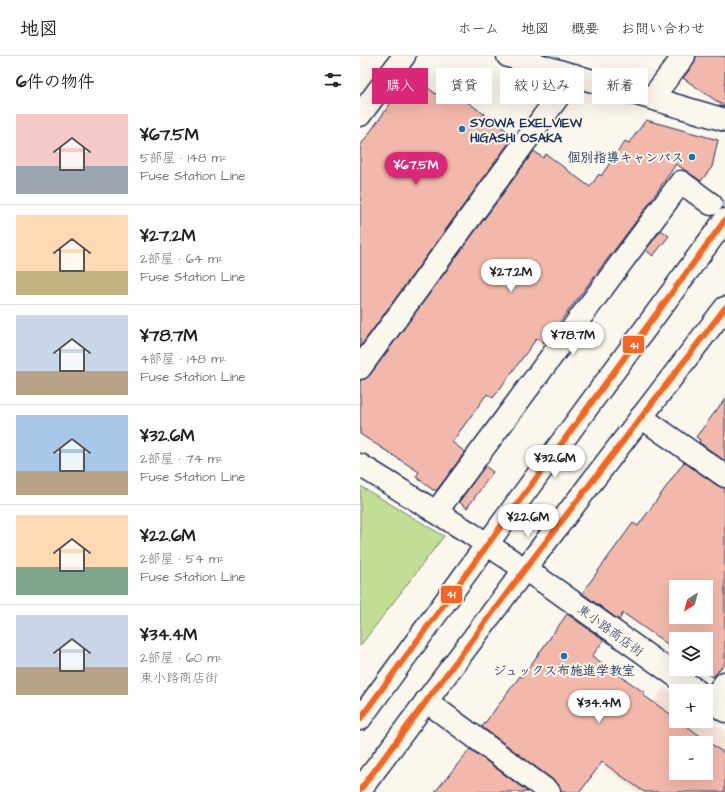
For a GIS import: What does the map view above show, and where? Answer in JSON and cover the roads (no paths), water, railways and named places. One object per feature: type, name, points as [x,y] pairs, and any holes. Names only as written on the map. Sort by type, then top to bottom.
[{"type":"street","points":[[360,115],[404,56]]},
{"type":"street","points":[[508,56],[550,68]]},
{"type":"street","points":[[652,98],[684,56]]},
{"type":"street","points":[[584,78],[725,120]]},
{"type":"street","points":[[360,368],[553,104]]},
{"type":"street","points":[[436,512],[681,182],[711,204]]},
{"type":"street","points":[[360,719],[478,538],[725,220]]},
{"type":"street","points":[[360,790],[525,569],[725,308]]},
{"type":"street","points":[[641,417],[725,476]]},
{"type":"street","name":"東小路商店街","points":[[360,465],[525,569],[688,684]]},
{"type":"street","points":[[713,697],[725,683]]},
{"type":"street","points":[[426,701],[549,792]]},
{"type":"place","name":"SYOWA EXELVIEW HIGASHI OSAKA","points":[[462,129]]},
{"type":"place","name":"個別指導キャンパス","points":[[692,157]]},
{"type":"place","name":"ジュックス布施進学教室","points":[[564,656]]}]
